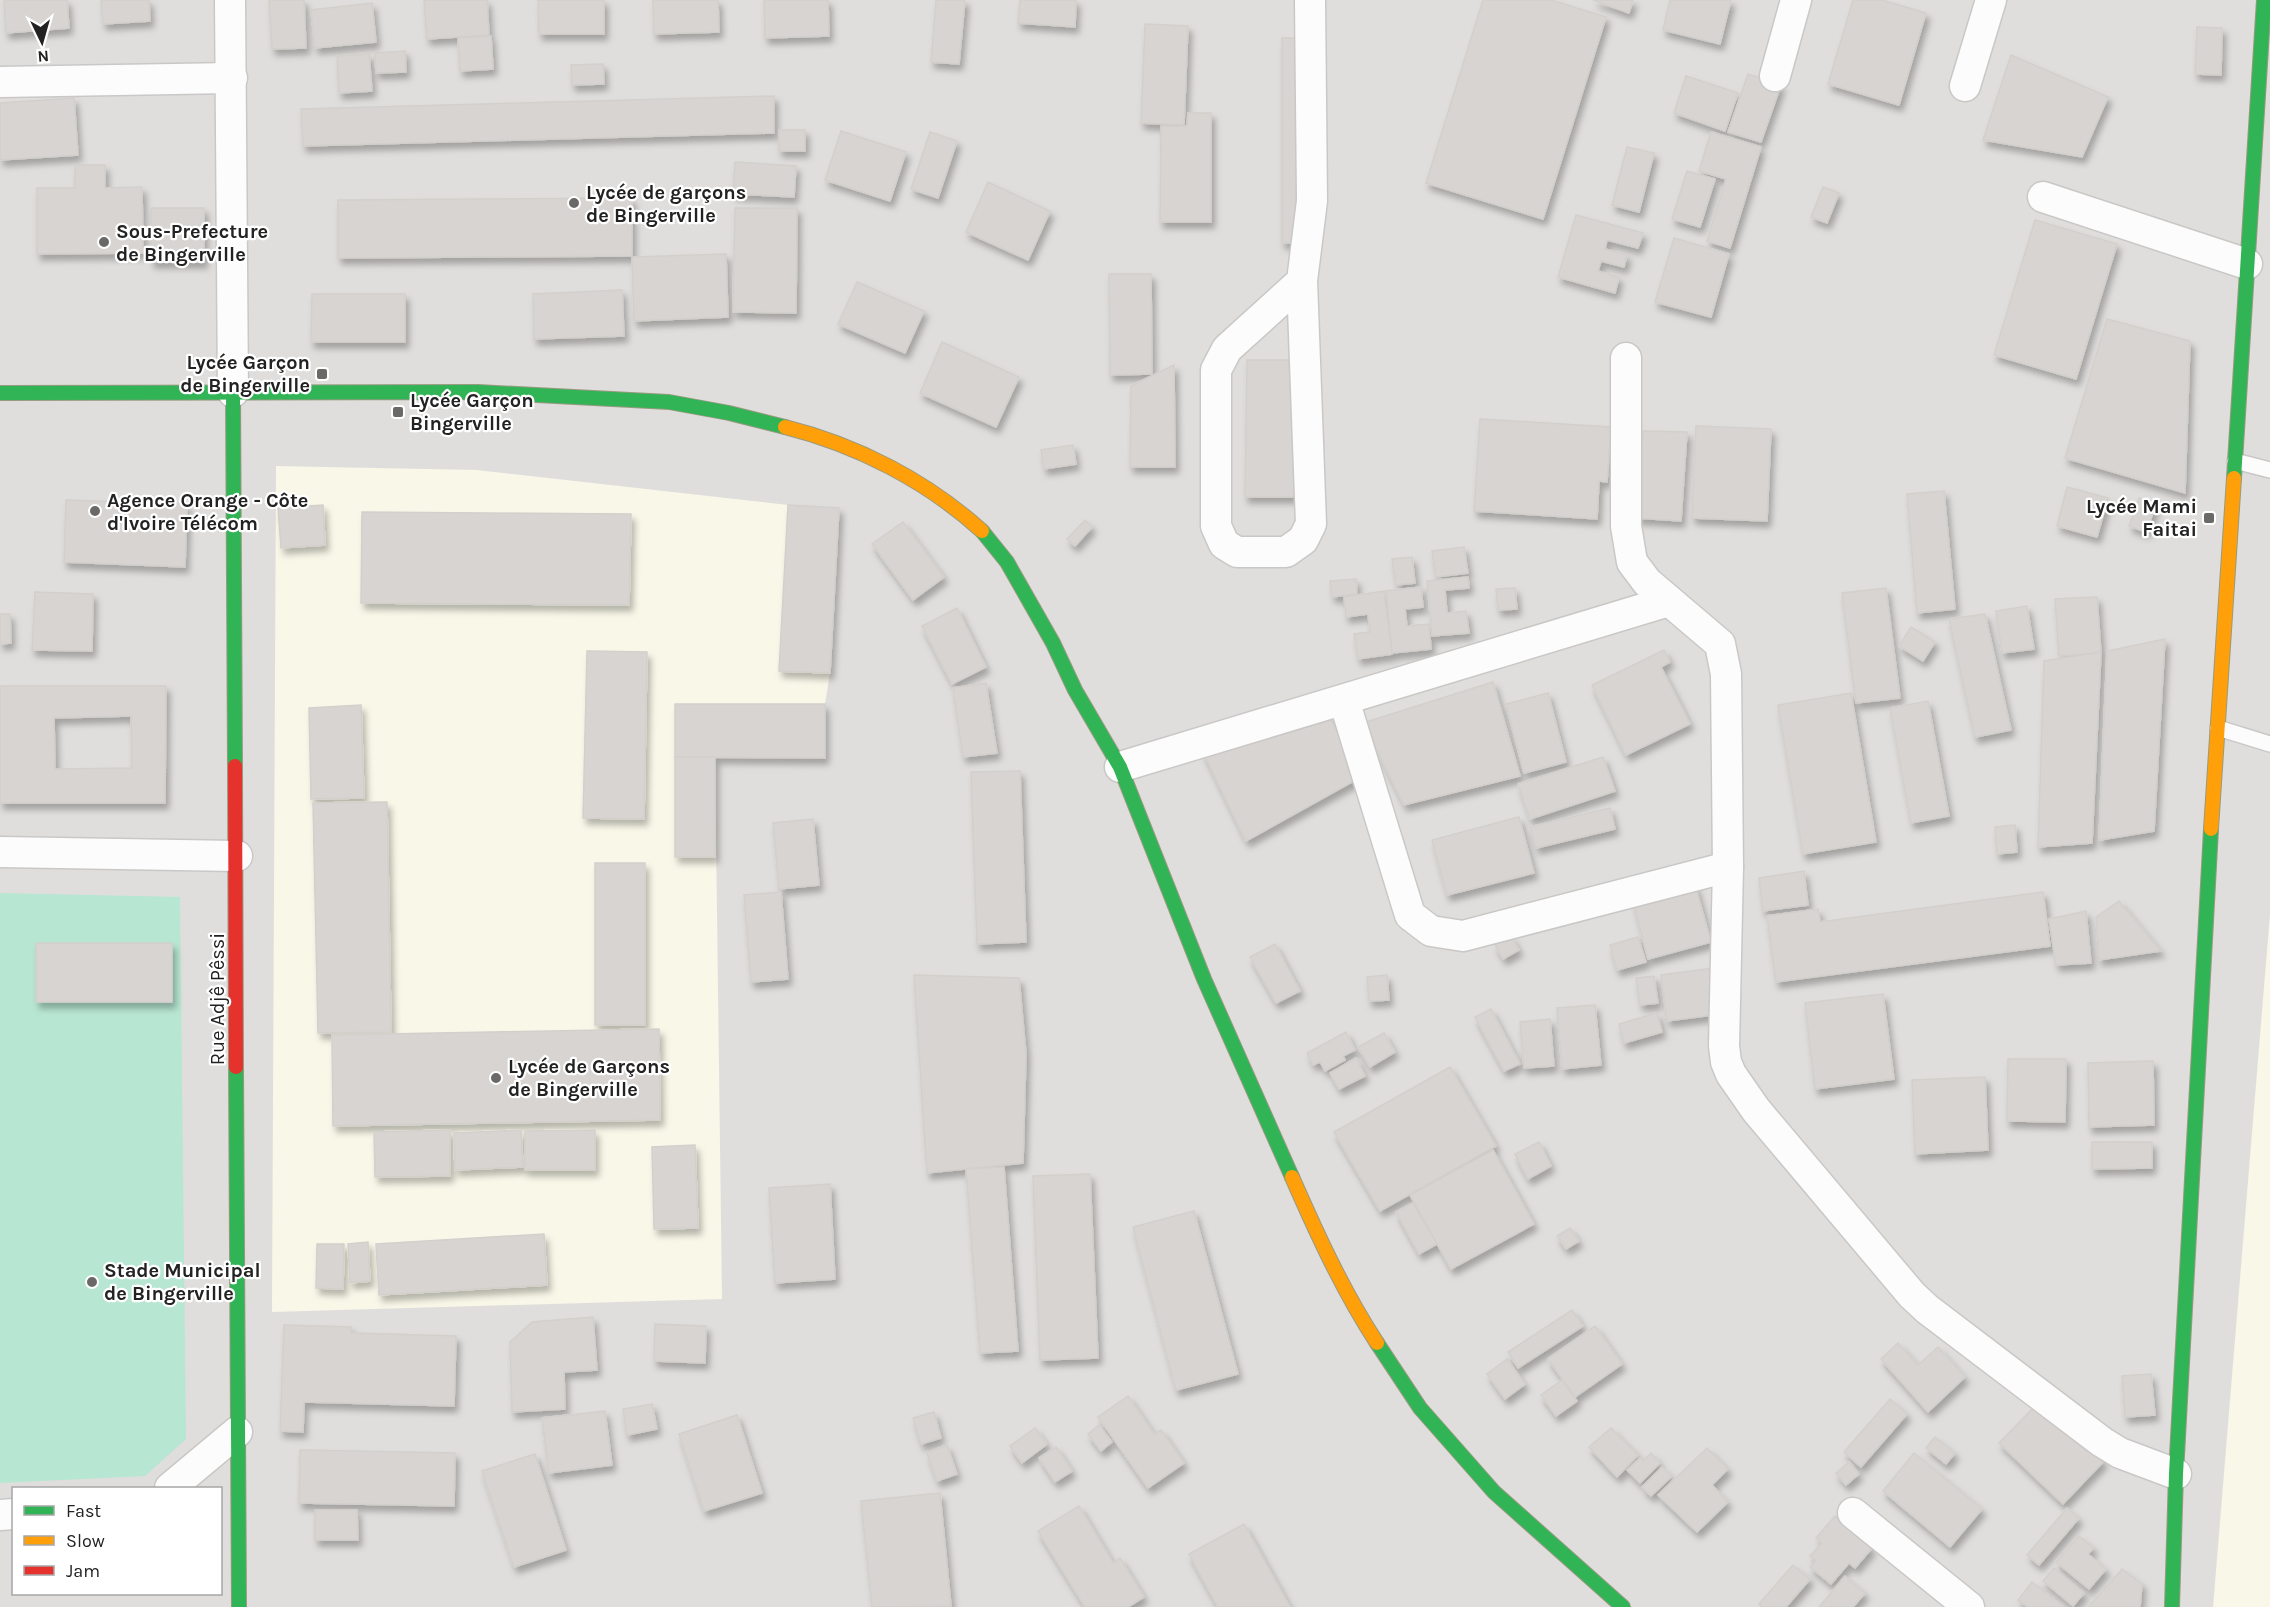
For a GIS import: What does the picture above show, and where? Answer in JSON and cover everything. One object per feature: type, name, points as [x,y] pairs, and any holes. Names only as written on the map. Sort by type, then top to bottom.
[{"type":"street","points":[[231,0],[233,392]]},
{"type":"street","points":[[1302,281],[1227,349],[1216,370],[1216,526],[1224,544],[1237,552],[1286,552],[1303,540],[1311,524],[1302,281],[1312,201],[1310,0]]},
{"type":"street","points":[[1775,76],[1796,0]]},
{"type":"street","points":[[1965,86],[1991,0]]},
{"type":"street","points":[[2172,1607],[2176,1474],[2218,728],[2264,0]]},
{"type":"street","points":[[0,82],[232,78]]},
{"type":"street","points":[[2043,197],[2247,264]]},
{"type":"street","points":[[1626,358],[1626,526],[1632,562],[1647,582],[1720,644],[1726,674],[1728,867],[1724,1046],[1726,1062],[1744,1093],[1912,1296],[1941,1321],[2102,1442],[2120,1453],[2176,1474]]},
{"type":"street","name":"Rue Adjê Pêssi","points":[[233,392],[237,856],[237,1432],[229,1529],[239,1607]]},
{"type":"street","points":[[0,393],[478,392],[669,402],[729,413],[797,430],[862,454],[924,485],[966,517],[988,538],[1007,562],[1029,597],[1075,690],[1120,767],[1204,980],[1322,1246],[1361,1318],[1420,1408],[1494,1492],[1623,1607]]},
{"type":"street","points":[[1120,767],[1669,601]]},
{"type":"street","points":[[1344,700],[1410,915],[1431,931],[1462,936],[1728,867]]},
{"type":"street","points":[[0,852],[237,856]]},
{"type":"street","points":[[171,1487],[237,1432]]},
{"type":"street","points":[[1853,1513],[1970,1607]]},
{"type":"lane","points":[[2235,461],[2270,470]]},
{"type":"lane","points":[[2218,728],[2270,744]]},
{"type":"shaded area","points":[[0,0],[2270,0],[2270,1607],[0,1607]]},
{"type":"shaded area","name":"Lycée de Garçons de Bingerville","points":[[276,466],[476,470],[788,505],[839,508],[830,673],[825,704],[825,758],[715,758],[722,1299],[272,1312]]},
{"type":"shaded area","points":[[2270,914],[2270,1607],[2213,1607]]},
{"type":"green space","name":"Stade Municipal de Bingerville","points":[[0,893],[180,897],[186,1439],[145,1476],[0,1483]]},
{"type":"building","points":[[4,0],[67,0],[69,28],[6,33]]},
{"type":"building","points":[[101,0],[149,0],[150,21],[103,24]]},
{"type":"building","points":[[269,0],[304,0],[306,48],[272,49]]},
{"type":"building","points":[[424,0],[487,0],[489,35],[427,39]]},
{"type":"building","points":[[538,0],[604,0],[604,34],[539,34]]},
{"type":"building","points":[[653,0],[718,0],[719,32],[654,34]]},
{"type":"building","points":[[764,0],[828,0],[829,36],[765,38]]},
{"type":"building","points":[[936,0],[965,0],[959,64],[931,62]]},
{"type":"building","points":[[1020,0],[1076,0],[1075,27],[1018,23]]},
{"type":"building","points":[[1483,0],[1551,0],[1606,17],[1543,219],[1426,183]]},
{"type":"building","points":[[1593,0],[1633,0],[1629,13]]},
{"type":"building","points":[[1670,0],[1731,0],[1720,44],[1663,30]]},
{"type":"building","points":[[1853,0],[1882,0],[1926,13],[1899,105],[1828,84]]},
{"type":"building","points":[[372,3],[376,42],[315,48],[311,10]]},
{"type":"building","points":[[1145,24],[1188,26],[1184,125],[1141,123]]},
{"type":"building","points":[[2197,27],[2222,28],[2221,75],[2195,74]]},
{"type":"building","points":[[491,36],[493,69],[460,71],[458,38]]},
{"type":"building","points":[[1282,38],[1303,38],[1303,243],[1282,243]]},
{"type":"building","points":[[405,51],[406,72],[376,73],[375,53]]},
{"type":"building","points":[[369,54],[372,91],[339,93],[337,56]]},
{"type":"building","points":[[2011,55],[2108,97],[2082,157],[1983,140]]},
{"type":"building","points":[[603,64],[604,84],[572,85],[571,65]]},
{"type":"building","points":[[1748,74],[1781,85],[1761,142],[1728,132]]},
{"type":"building","points":[[1686,76],[1738,93],[1725,131],[1674,113]]},
{"type":"building","points":[[774,96],[774,133],[303,146],[301,109]]},
{"type":"building","points":[[74,98],[78,155],[0,160],[0,103]]},
{"type":"building","points":[[1188,113],[1211,113],[1211,222],[1160,222],[1161,126],[1187,126]]},
{"type":"building","points":[[779,130],[805,130],[805,151],[779,151]]},
{"type":"building","points":[[841,131],[906,152],[890,201],[825,180]]},
{"type":"building","points":[[930,132],[957,141],[938,198],[911,189]]},
{"type":"building","points":[[1711,132],[1761,147],[1730,248],[1707,241],[1726,179],[1699,171]]},
{"type":"building","points":[[1627,147],[1654,153],[1639,212],[1612,205]]},
{"type":"building","points":[[735,162],[796,166],[794,197],[733,194]]},
{"type":"building","points":[[75,165],[105,165],[105,188],[142,187],[143,253],[37,254],[37,188],[75,188]]},
{"type":"building","points":[[1687,171],[1715,179],[1700,227],[1672,219]]},
{"type":"building","points":[[988,182],[1050,211],[1028,260],[966,232]]},
{"type":"building","points":[[1823,187],[1839,193],[1827,223],[1811,217]]},
{"type":"building","points":[[632,198],[632,256],[338,258],[338,200]]},
{"type":"building","points":[[151,208],[204,208],[204,262],[151,262]]},
{"type":"building","points":[[735,208],[797,208],[796,313],[733,312]]},
{"type":"building","points":[[1576,215],[1643,233],[1638,248],[1607,240],[1605,249],[1627,255],[1624,267],[1601,261],[1598,271],[1619,277],[1615,293],[1558,277]]},
{"type":"building","points":[[2035,220],[2117,244],[2076,379],[1994,355]]},
{"type":"building","points":[[1674,238],[1729,254],[1711,317],[1655,302]]},
{"type":"building","points":[[726,254],[728,317],[634,321],[632,257]]},
{"type":"building","points":[[1109,274],[1151,274],[1152,374],[1110,375]]},
{"type":"building","points":[[857,282],[924,311],[905,353],[838,324]]},
{"type":"building","points":[[622,290],[624,336],[534,339],[533,294]]},
{"type":"building","points":[[312,294],[405,294],[405,342],[311,342]]},
{"type":"building","points":[[2107,319],[2190,341],[2185,493],[2065,458]]},
{"type":"building","points":[[942,342],[1019,377],[996,427],[920,393]]},
{"type":"building","points":[[1247,360],[1296,360],[1294,497],[1245,497]]},
{"type":"building","points":[[1174,365],[1175,467],[1130,467],[1131,386]]},
{"type":"building","points":[[1480,419],[1611,427],[1607,482],[1599,481],[1597,519],[1474,511]]},
{"type":"building","points":[[1696,426],[1771,429],[1767,521],[1692,518]]},
{"type":"building","points":[[1643,431],[1687,432],[1681,521],[1636,518]]},
{"type":"building","points":[[1073,445],[1076,464],[1044,469],[1041,450]]},
{"type":"building","points":[[2067,487],[2108,498],[2097,537],[2057,526]]},
{"type":"building","points":[[1944,491],[1955,609],[1917,613],[1907,494]]},
{"type":"building","points":[[2139,498],[2156,505],[2146,532],[2129,526]]},
{"type":"building","points":[[66,500],[187,504],[185,567],[64,562]]},
{"type":"building","points":[[323,505],[325,545],[281,548],[278,508]]},
{"type":"building","points":[[788,505],[839,508],[830,673],[779,671]]},
{"type":"building","points":[[362,512],[631,514],[629,605],[361,603]]},
{"type":"building","points":[[1085,520],[1092,527],[1075,546],[1067,539]]},
{"type":"building","points":[[903,522],[944,577],[913,600],[872,544]]},
{"type":"building","points":[[1464,547],[1468,573],[1436,577],[1432,551]]},
{"type":"building","points":[[1412,557],[1415,583],[1396,585],[1392,559]]},
{"type":"building","points":[[1468,577],[1469,588],[1445,590],[1447,613],[1466,611],[1469,633],[1432,636],[1427,581]]},
{"type":"building","points":[[1356,579],[1357,594],[1332,597],[1330,581]]},
{"type":"building","points":[[1421,587],[1423,607],[1405,609],[1407,626],[1429,624],[1431,649],[1392,653],[1386,591]]},
{"type":"building","points":[[1515,588],[1517,609],[1498,610],[1496,589]]},
{"type":"building","points":[[1886,588],[1900,698],[1856,703],[1842,593]]},
{"type":"building","points":[[1384,591],[1392,654],[1358,659],[1354,634],[1370,632],[1368,614],[1346,617],[1344,597]]},
{"type":"building","points":[[35,592],[93,594],[92,651],[32,650]]},
{"type":"building","points":[[2097,597],[2101,653],[2059,656],[2055,599]]},
{"type":"building","points":[[2027,606],[2034,649],[2002,653],[1996,611]]},
{"type":"building","points":[[957,608],[986,667],[952,684],[922,626]]},
{"type":"building","points":[[0,614],[10,614],[11,643],[0,644]]},
{"type":"building","points":[[1985,614],[2011,730],[1975,737],[1949,619]]},
{"type":"building","points":[[1911,627],[1935,642],[1923,661],[1899,646]]},
{"type":"building","points":[[2165,639],[2154,831],[2099,840],[2107,651]]},
{"type":"building","points":[[1664,650],[1670,662],[1661,667],[1690,724],[1626,755],[1592,685]]},
{"type":"building","points":[[587,651],[647,652],[644,819],[583,818]]},
{"type":"building","points":[[2101,652],[2092,843],[2038,847],[2044,661]]},
{"type":"building","points":[[1493,682],[1520,776],[1404,805],[1363,723]]},
{"type":"building","points":[[986,683],[997,753],[963,757],[953,688]]},
{"type":"building","points":[[0,686],[166,686],[165,803],[0,803]],"holes":[[[131,716],[132,768],[55,769],[54,718]]]},
{"type":"building","points":[[1548,693],[1566,762],[1524,773],[1506,704]]},
{"type":"building","points":[[1851,693],[1876,842],[1803,854],[1778,705]]},
{"type":"building","points":[[1928,701],[1949,816],[1911,823],[1890,708]]},
{"type":"building","points":[[675,704],[825,704],[825,758],[675,757]]},
{"type":"building","points":[[361,705],[364,798],[311,799],[309,708]]},
{"type":"building","points":[[1326,710],[1361,777],[1246,841],[1203,752]]},
{"type":"building","points":[[675,757],[715,757],[715,857],[675,857]]},
{"type":"building","points":[[1603,757],[1615,791],[1530,819],[1518,784]]},
{"type":"building","points":[[1020,771],[1026,942],[977,944],[971,772]]},
{"type":"building","points":[[387,802],[391,1032],[318,1033],[313,803]]},
{"type":"building","points":[[1610,808],[1615,829],[1536,848],[1530,827]]},
{"type":"building","points":[[1519,817],[1534,873],[1447,895],[1432,840]]},
{"type":"building","points":[[813,819],[819,885],[779,889],[773,823]]},
{"type":"building","points":[[2015,825],[2017,852],[1997,854],[1995,827]]},
{"type":"building","points":[[595,863],[645,863],[645,1025],[595,1025]]},
{"type":"building","points":[[1804,871],[1808,905],[1763,911],[1759,878]]},
{"type":"building","points":[[1695,885],[1711,942],[1648,959],[1633,902]]},
{"type":"building","points":[[781,892],[788,979],[751,982],[744,895]]},
{"type":"building","points":[[2043,892],[2050,946],[1776,982],[1767,916],[1818,909],[1820,922]]},
{"type":"building","points":[[2119,901],[2161,951],[2099,960],[2096,917]]},
{"type":"building","points":[[2086,911],[2091,963],[2056,965],[2049,919]]},
{"type":"building","points":[[1511,936],[1519,950],[1503,959],[1495,945]]},
{"type":"building","points":[[1638,937],[1646,962],[1617,970],[1610,945]]},
{"type":"building","points":[[36,943],[172,943],[172,1002],[36,1002]]},
{"type":"building","points":[[1275,944],[1300,991],[1276,1003],[1250,957]]},
{"type":"building","points":[[1714,968],[1720,1014],[1667,1021],[1661,975]]},
{"type":"building","points":[[914,975],[1019,978],[1026,1054],[1023,1163],[927,1173]]},
{"type":"building","points":[[1387,975],[1389,1000],[1369,1001],[1367,977]]},
{"type":"building","points":[[1654,976],[1658,1003],[1640,1005],[1636,978]]},
{"type":"building","points":[[1883,994],[1894,1079],[1815,1089],[1805,1003]]},
{"type":"building","points":[[1595,1005],[1601,1065],[1562,1069],[1557,1008]]},
{"type":"building","points":[[1491,1009],[1520,1064],[1504,1071],[1475,1017]]},
{"type":"building","points":[[1657,1013],[1662,1032],[1624,1043],[1619,1024]]},
{"type":"building","points":[[1550,1019],[1554,1066],[1524,1068],[1520,1022]]},
{"type":"building","points":[[659,1029],[660,1120],[333,1126],[332,1035]]},
{"type":"building","points":[[1346,1032],[1355,1050],[1343,1056],[1345,1060],[1325,1071],[1320,1062],[1313,1065],[1307,1053]]},
{"type":"building","points":[[1384,1033],[1395,1052],[1370,1067],[1358,1047]]},
{"type":"building","points":[[1356,1058],[1365,1076],[1339,1089],[1330,1073]]},
{"type":"building","points":[[2008,1059],[2066,1059],[2065,1122],[2007,1121]]},
{"type":"building","points":[[2153,1061],[2154,1125],[2089,1127],[2088,1063]]},
{"type":"building","points":[[1450,1067],[1496,1146],[1380,1211],[1334,1132]]},
{"type":"building","points":[[1985,1077],[1988,1150],[1915,1154],[1912,1080]]},
{"type":"building","points":[[450,1130],[450,1176],[375,1177],[374,1132]]},
{"type":"building","points":[[521,1130],[523,1167],[455,1170],[454,1133]]},
{"type":"building","points":[[595,1130],[595,1170],[525,1170],[525,1131]]},
{"type":"building","points":[[1539,1142],[1551,1166],[1528,1179],[1515,1154]]},
{"type":"building","points":[[2092,1142],[2152,1142],[2152,1168],[2092,1169]]},
{"type":"building","points":[[695,1145],[698,1228],[654,1229],[652,1147]]},
{"type":"building","points":[[1493,1150],[1534,1224],[1451,1269],[1410,1195]]},
{"type":"building","points":[[1004,1167],[1018,1351],[980,1353],[966,1169]]},
{"type":"building","points":[[1090,1174],[1098,1358],[1040,1360],[1033,1176]]},
{"type":"building","points":[[830,1184],[835,1279],[775,1283],[769,1188]]},
{"type":"building","points":[[1413,1203],[1437,1244],[1419,1254],[1396,1212]]},
{"type":"building","points":[[1194,1211],[1238,1374],[1176,1390],[1133,1227]]},
{"type":"building","points":[[1570,1228],[1579,1241],[1566,1249],[1557,1236]]},
{"type":"building","points":[[544,1234],[547,1285],[379,1295],[376,1244]]},
{"type":"building","points":[[368,1242],[370,1281],[350,1283],[348,1244]]},
{"type":"building","points":[[317,1244],[344,1244],[343,1289],[316,1288]]},
{"type":"building","points":[[1572,1310],[1583,1326],[1518,1368],[1508,1352]]},
{"type":"building","points":[[593,1317],[597,1370],[564,1372],[565,1409],[512,1412],[510,1342],[532,1322]]},
{"type":"building","points":[[655,1324],[706,1326],[705,1363],[654,1361]]},
{"type":"building","points":[[284,1325],[351,1327],[351,1333],[456,1336],[454,1406],[304,1402],[303,1432],[280,1431]]},
{"type":"building","points":[[1595,1326],[1622,1364],[1575,1397],[1548,1359]]},
{"type":"building","points":[[1898,1343],[1918,1365],[1938,1347],[1965,1377],[1928,1412],[1881,1359]]},
{"type":"building","points":[[1507,1359],[1525,1384],[1505,1399],[1487,1374]]},
{"type":"building","points":[[2151,1374],[2155,1415],[2125,1417],[2122,1376]]},
{"type":"building","points":[[1562,1380],[1577,1401],[1556,1416],[1541,1395]]},
{"type":"building","points":[[1128,1396],[1154,1434],[1161,1430],[1184,1463],[1148,1488],[1098,1417]]},
{"type":"building","points":[[1890,1399],[1907,1414],[1861,1467],[1844,1452]]},
{"type":"building","points":[[2040,1401],[2104,1461],[2063,1504],[1999,1443]]},
{"type":"building","points":[[652,1404],[657,1429],[627,1435],[623,1409]]},
{"type":"building","points":[[605,1411],[612,1465],[549,1473],[542,1418]]},
{"type":"building","points":[[934,1412],[941,1438],[921,1444],[913,1418]]},
{"type":"building","points":[[737,1415],[762,1493],[704,1511],[679,1434]]},
{"type":"building","points":[[1099,1425],[1112,1442],[1101,1451],[1088,1434]]},
{"type":"building","points":[[1035,1428],[1047,1444],[1022,1463],[1010,1446]]},
{"type":"building","points":[[1611,1428],[1638,1455],[1617,1477],[1589,1447]]},
{"type":"building","points":[[1935,1437],[1955,1453],[1946,1464],[1926,1448]]},
{"type":"building","points":[[947,1445],[957,1474],[937,1481],[927,1453]]},
{"type":"building","points":[[1056,1447],[1072,1471],[1055,1482],[1039,1458]]},
{"type":"building","points":[[1707,1448],[1728,1469],[1712,1485],[1728,1502],[1697,1532],[1658,1495]]},
{"type":"building","points":[[300,1450],[455,1453],[454,1506],[299,1503]]},
{"type":"building","points":[[1651,1453],[1660,1463],[1640,1483],[1627,1470],[1640,1458],[1643,1461]]},
{"type":"building","points":[[1914,1453],[1982,1509],[1950,1547],[1883,1491]]},
{"type":"building","points":[[535,1454],[566,1550],[514,1567],[482,1471]]},
{"type":"building","points":[[1849,1462],[1859,1474],[1846,1485],[1836,1473]]},
{"type":"building","points":[[1662,1467],[1672,1476],[1651,1496],[1642,1487]]},
{"type":"building","points":[[940,1493],[951,1606],[872,1607],[861,1501]]},
{"type":"building","points":[[1079,1506],[1113,1563],[1120,1558],[1144,1597],[1128,1607],[1085,1607],[1038,1531]]},
{"type":"building","points":[[2067,1508],[2079,1518],[2039,1565],[2027,1555]]},
{"type":"building","points":[[315,1510],[357,1510],[358,1540],[315,1540]]},
{"type":"building","points":[[1835,1516],[1872,1548],[1855,1568],[1849,1563],[1831,1584],[1810,1567],[1816,1561],[1810,1556],[1822,1543],[1816,1538]]},
{"type":"building","points":[[1244,1524],[1290,1607],[1218,1607],[1189,1554]]},
{"type":"building","points":[[2079,1536],[2094,1548],[2088,1554],[2106,1569],[2089,1589],[2056,1562]]},
{"type":"building","points":[[1793,1565],[1810,1579],[1786,1607],[1762,1607],[1759,1604]]},
{"type":"building","points":[[2054,1568],[2084,1593],[2073,1606],[2043,1581]]},
{"type":"building","points":[[2122,1569],[2142,1584],[2140,1607],[2088,1607]]},
{"type":"building","points":[[1845,1576],[1865,1593],[1853,1607],[1819,1607]]},
{"type":"building","points":[[2032,1582],[2064,1607],[2028,1607],[2018,1600]]},
{"type":"traffic: fast","points":[[2234,478],[2264,0]]},
{"type":"traffic: fast","points":[[233,392],[235,766]]},
{"type":"traffic: fast","points":[[0,393],[478,392],[669,402],[729,413],[785,427]]},
{"type":"traffic: fast","points":[[982,531],[1007,562],[1053,643],[1075,690],[1120,767],[1204,979],[1292,1177]]},
{"type":"traffic: fast","points":[[2172,1607],[2176,1474],[2211,829]]},
{"type":"traffic: fast","points":[[236,1067],[239,1607]]},
{"type":"traffic: fast","points":[[1377,1343],[1420,1408],[1494,1492],[1623,1607]]},
{"type":"traffic: slow","points":[[785,427],[838,444],[890,467],[938,496],[982,531]]},
{"type":"traffic: slow","points":[[2211,829],[2234,478]]},
{"type":"traffic: slow","points":[[1292,1177],[1342,1283],[1377,1343]]},
{"type":"traffic: jam","points":[[235,766],[236,1067]]},
{"type":"place","name":"Lycée de garçons de Bingerville","points":[[574,203]]},
{"type":"place","name":"Sous-Prefecture de Bingerville","points":[[104,242]]},
{"type":"place","name":"Lycée Garçon de Bingerville","points":[[322,374]]},
{"type":"place","name":"Lycée Garçon Bingerville","points":[[398,412]]},
{"type":"place","name":"Agence Orange - Côte d'Ivoire Télécom","points":[[95,511]]},
{"type":"place","name":"Lycée Mami Faitai","points":[[2209,518]]},
{"type":"place","name":"Lycée de Garçons de Bingerville","points":[[496,1078]]},
{"type":"place","name":"Stade Municipal de Bingerville","points":[[92,1282]]}]
